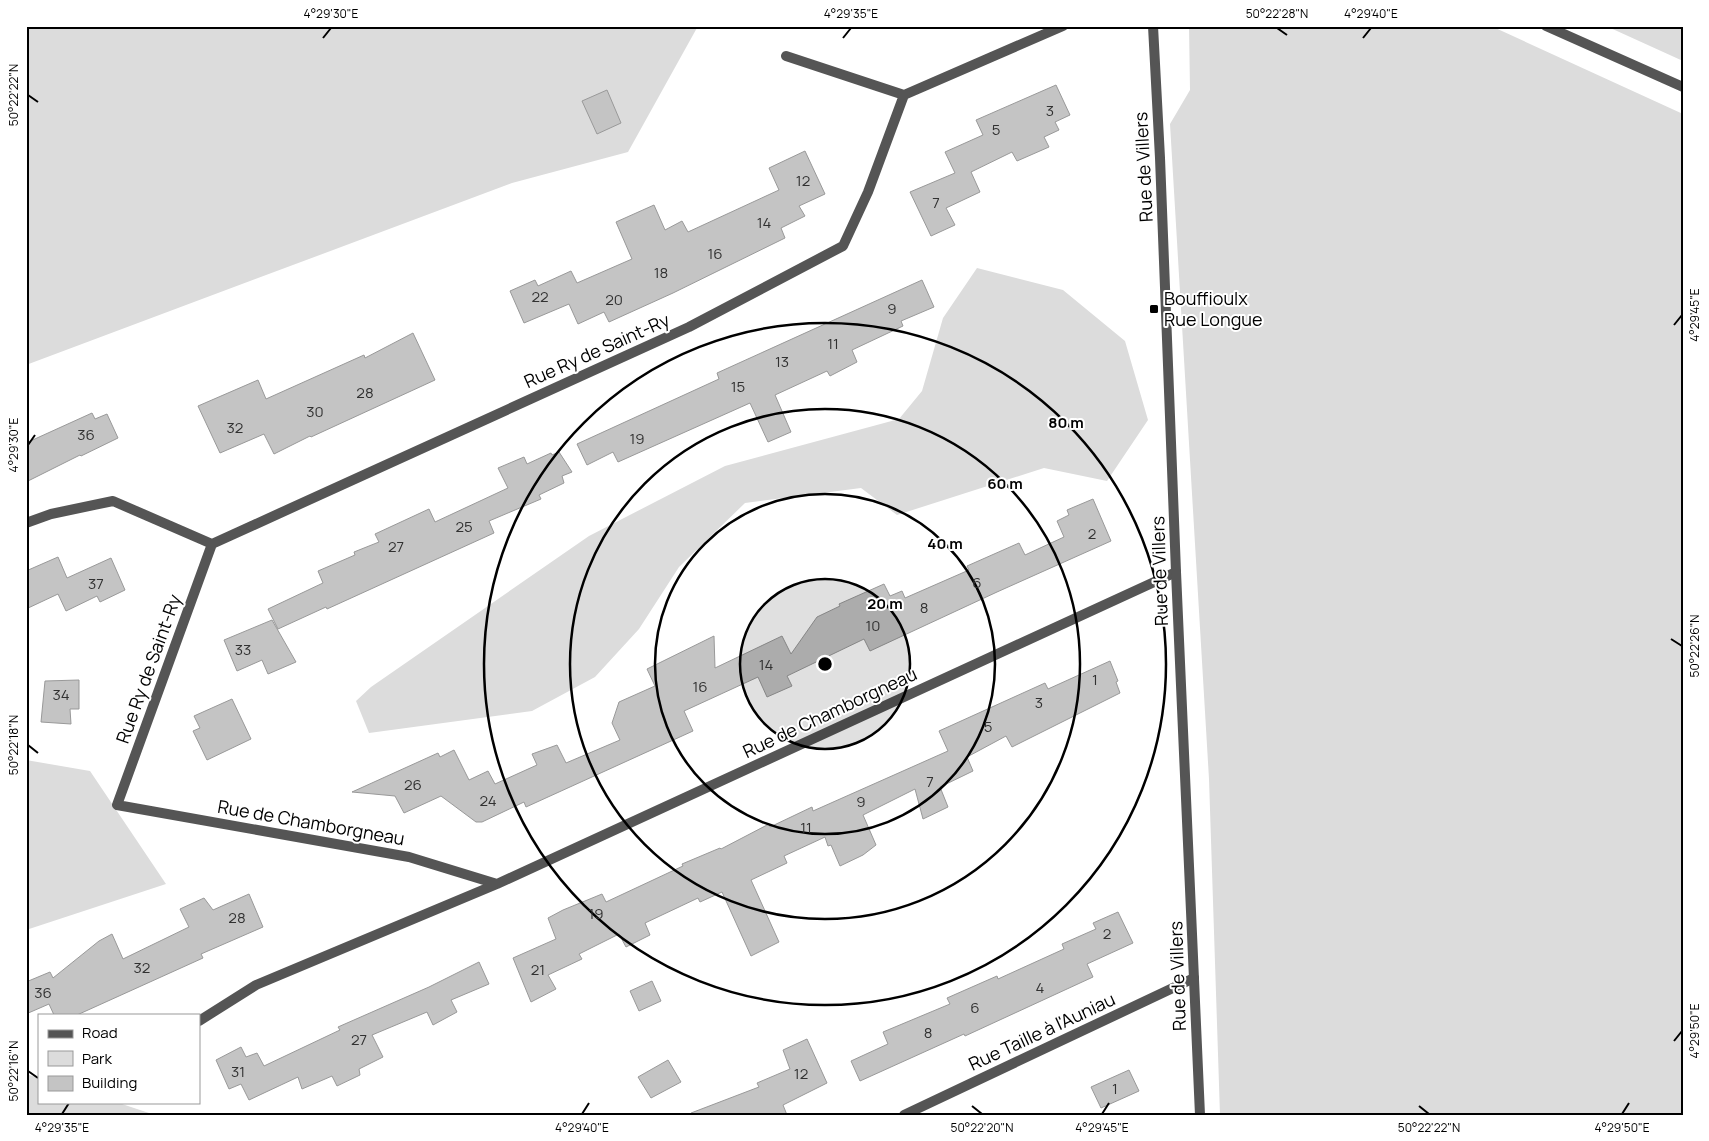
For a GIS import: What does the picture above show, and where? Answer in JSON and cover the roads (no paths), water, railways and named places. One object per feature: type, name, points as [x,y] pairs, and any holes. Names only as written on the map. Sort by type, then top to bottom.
[{"type":"street","points":[[786,56],[904,95],[1063,26]]},
{"type":"street","name":"Rue de Villers","points":[[1153,26],[1200,1115]]},
{"type":"street","points":[[1546,26],[1683,87]]},
{"type":"street","name":"Rue Ry de Saint-Ry","points":[[117,806],[212,544],[689,327],[843,246],[868,192],[904,95]]},
{"type":"street","points":[[26,523],[51,514],[113,501],[212,544]]},
{"type":"street","name":"Rue de Chamborgneau","points":[[200,1020],[256,985],[497,884],[1176,572]]},
{"type":"street","name":"Rue de Chamborgneau","points":[[117,806],[409,857],[497,884]]},
{"type":"street","name":"Rue Taille à l'Auniau","points":[[904,1115],[1194,978]]},
{"type":"place","name":"Bouffioulx Rue Longue","points":[[1154,309]]}]
